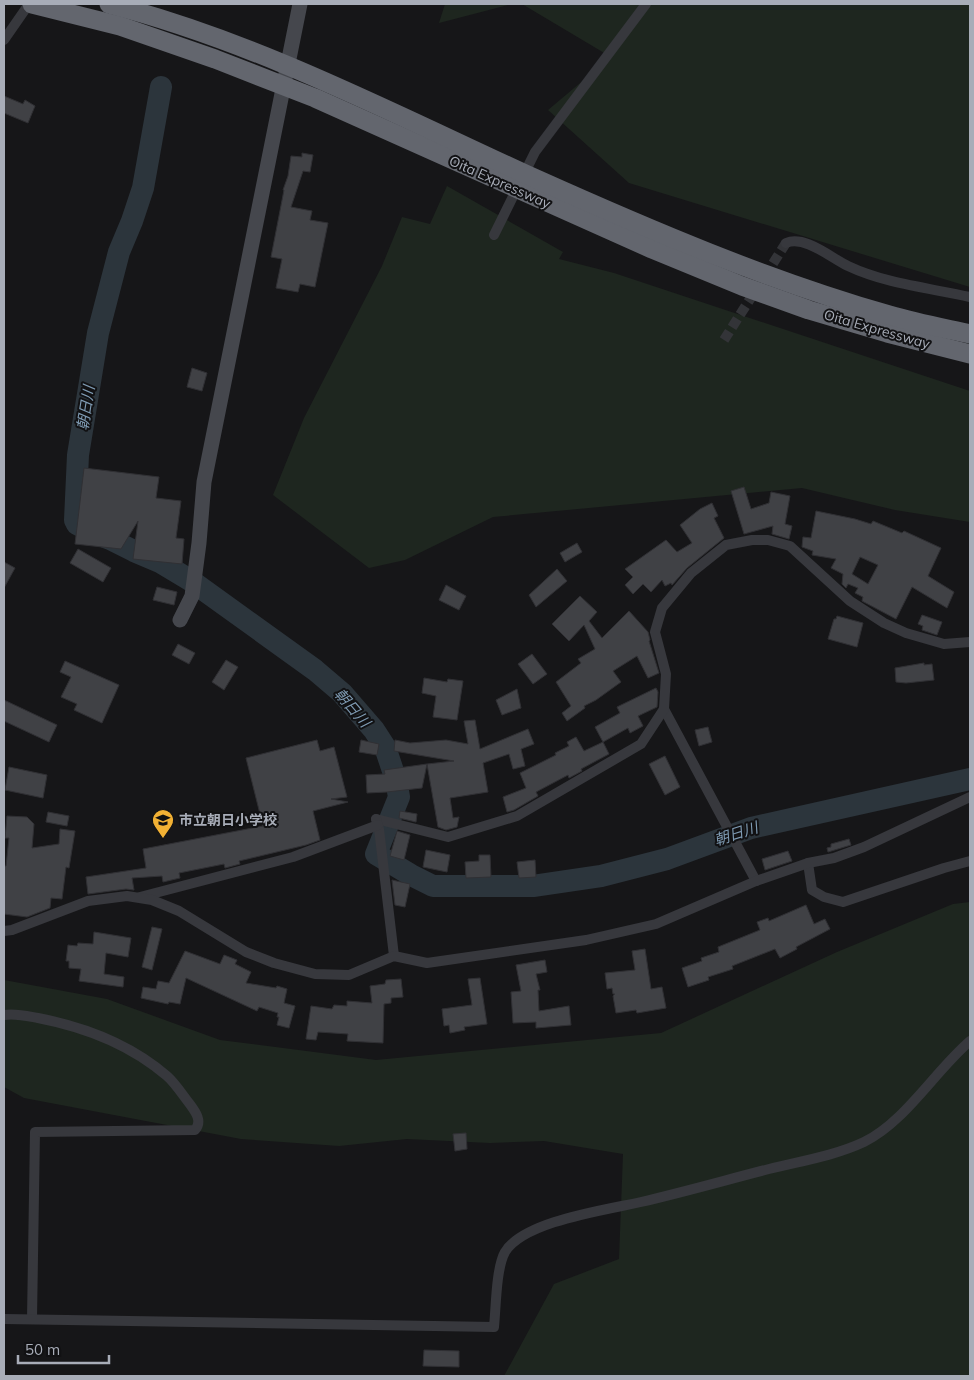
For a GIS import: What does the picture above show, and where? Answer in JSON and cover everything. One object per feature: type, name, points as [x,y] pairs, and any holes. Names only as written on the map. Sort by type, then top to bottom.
[{"type":"highway","name":"Oita Expressway","points":[[31,4],[120,26],[215,59],[315,98],[652,249],[742,286],[809,310],[869,328],[970,354]]},
{"type":"highway","name":"Oita Expressway","points":[[109,4],[222,40],[321,80],[658,233],[749,269],[890,315],[970,334]]},
{"type":"street","points":[[4,40],[31,4]]},
{"type":"street","points":[[180,620],[192,596],[204,482],[300,4]]},
{"type":"street","points":[[494,235],[535,152],[646,4]]},
{"type":"street","points":[[786,243],[796,242],[810,245],[848,266],[870,275],[970,297]]},
{"type":"street","points":[[394,956],[376,818],[448,837],[517,816],[641,744],[664,709],[666,674],[655,632],[662,608],[691,573],[726,546],[752,540],[768,540],[790,546],[850,601],[884,623],[906,633],[944,644],[970,642]]},
{"type":"street","points":[[664,709],[756,881]]},
{"type":"street","points":[[4,931],[12,930],[88,900],[127,896],[152,900],[179,911],[246,952],[274,963],[315,974],[349,975],[394,956],[426,962],[586,940],[656,924],[756,881],[808,863],[834,858],[864,847],[970,797]]},
{"type":"street","points":[[135,898],[293,857],[378,825]]},
{"type":"street","points":[[808,863],[812,890],[824,897],[843,902],[970,861]]},
{"type":"street","points":[[4,1015],[30,1016],[51,1020],[104,1037],[138,1055],[168,1077],[193,1108],[199,1122],[199,1126],[195,1130],[34,1132],[32,1319]]},
{"type":"street","points":[[4,1319],[494,1327],[500,1266],[505,1253],[512,1244],[525,1234],[546,1225],[820,1157],[860,1144],[896,1119],[946,1064],[970,1041]]},
{"type":"shaded area","points":[[445,4],[512,4],[439,23]]},
{"type":"shaded area","points":[[522,4],[970,4],[970,287],[629,183],[548,110],[611,57]]},
{"type":"shaded area","points":[[447,186],[563,252],[559,259],[614,273],[970,391],[970,522],[895,510],[802,488],[493,517],[405,560],[369,568],[273,495],[304,418],[382,266],[402,217],[430,224]]},
{"type":"shaded area","points":[[970,902],[970,1376],[504,1376],[554,1284],[619,1259],[623,1154],[544,1141],[490,1143],[407,1139],[339,1146],[241,1139],[24,1098],[4,1087],[4,980],[107,999],[220,1040],[376,1060],[661,1033],[837,952],[953,904]]},
{"type":"building","points":[[4,96],[23,104],[25,100],[35,106],[28,123],[4,113]]},
{"type":"building","points":[[302,153],[313,155],[310,172],[303,171],[291,207],[312,211],[310,220],[328,223],[315,287],[300,284],[298,292],[276,288],[282,259],[271,257],[291,156],[302,157]]},
{"type":"building","points":[[192,368],[207,373],[202,391],[187,387]]},
{"type":"building","points":[[84,468],[159,477],[156,498],[181,501],[176,538],[184,539],[182,564],[133,559],[138,521],[121,549],[75,544]]},
{"type":"building","points":[[744,487],[751,509],[769,503],[771,492],[790,496],[785,524],[792,526],[789,539],[772,534],[773,526],[744,534],[731,491]]},
{"type":"building","points":[[712,503],[718,516],[714,518],[724,538],[687,568],[672,585],[671,583],[665,586],[662,580],[651,592],[643,584],[633,594],[625,585],[633,577],[625,569],[666,540],[677,552],[692,543],[680,525],[700,509]]},
{"type":"building","points":[[816,511],[871,524],[873,521],[902,533],[904,531],[941,548],[928,576],[954,592],[947,608],[912,587],[896,619],[862,601],[863,597],[855,593],[858,588],[848,584],[846,588],[842,584],[843,574],[831,568],[836,559],[812,555],[813,551],[802,547],[803,537],[811,538]],"holes":[[[860,557],[878,565],[868,584],[852,574]]]},
{"type":"building","points":[[577,543],[582,552],[565,562],[560,553]]},
{"type":"building","points":[[78,549],[111,568],[103,582],[70,563]]},
{"type":"building","points":[[4,562],[15,568],[4,588]]},
{"type":"building","points":[[557,569],[567,581],[536,607],[529,595]]},
{"type":"building","points":[[446,585],[466,596],[459,610],[439,600]]},
{"type":"building","points":[[157,587],[177,592],[174,605],[153,600]]},
{"type":"building","points":[[580,596],[597,612],[589,621],[602,638],[629,611],[648,632],[659,673],[648,678],[637,656],[613,671],[621,682],[584,706],[585,708],[567,721],[562,713],[571,706],[556,682],[581,663],[578,659],[595,649],[584,625],[569,641],[552,624]]},
{"type":"building","points":[[922,615],[942,622],[937,635],[922,630],[923,626],[918,624]]},
{"type":"building","points":[[837,616],[863,623],[857,647],[828,639],[834,619]]},
{"type":"building","points":[[178,644],[195,653],[189,664],[172,655]]},
{"type":"building","points":[[532,654],[547,674],[533,684],[518,664]]},
{"type":"building","points":[[226,660],[238,667],[224,690],[212,682]]},
{"type":"building","points":[[65,661],[119,685],[102,723],[74,710],[77,704],[61,697],[71,677],[60,672]]},
{"type":"building","points":[[924,663],[924,665],[932,664],[934,680],[906,683],[896,682],[895,668]]},
{"type":"building","points":[[424,678],[447,682],[448,679],[463,681],[457,720],[433,717],[436,696],[422,693]]},
{"type":"building","points":[[656,688],[658,692],[657,707],[638,716],[643,726],[630,733],[628,728],[603,742],[595,727],[620,713],[617,707]]},
{"type":"building","points":[[517,689],[521,708],[502,715],[496,700]]},
{"type":"building","points":[[4,700],[57,725],[49,742],[4,721]]},
{"type":"building","points":[[475,720],[480,749],[528,729],[534,744],[521,749],[525,766],[513,769],[509,754],[483,763],[488,792],[450,798],[453,818],[459,817],[457,827],[446,830],[438,827],[427,764],[454,761],[394,751],[395,740],[410,743],[446,740],[468,744],[464,721]]},
{"type":"building","points":[[708,727],[712,742],[699,746],[695,730]]},
{"type":"building","points":[[576,737],[584,751],[603,742],[609,754],[581,769],[582,771],[569,778],[568,775],[536,792],[538,796],[507,812],[503,797],[526,788],[520,773],[556,755],[555,753],[569,746],[567,742]]},
{"type":"building","points":[[317,740],[320,751],[334,747],[347,797],[331,799],[348,802],[313,811],[320,840],[239,861],[240,864],[225,868],[224,864],[179,873],[180,878],[163,882],[162,876],[132,878],[134,890],[126,889],[88,894],[86,877],[146,868],[143,849],[263,826],[246,758]]},
{"type":"building","points":[[361,740],[379,744],[377,755],[359,752]]},
{"type":"building","points":[[665,756],[680,787],[665,795],[649,764]]},
{"type":"building","points":[[427,764],[422,788],[367,793],[366,775],[385,774],[384,770]]},
{"type":"building","points":[[9,767],[47,775],[43,798],[5,790]]},
{"type":"building","points":[[400,811],[417,814],[416,822],[399,818]]},
{"type":"building","points":[[48,812],[69,816],[67,826],[46,822]]},
{"type":"building","points":[[7,816],[27,817],[34,824],[32,848],[59,844],[60,829],[75,831],[69,868],[66,867],[62,899],[51,898],[50,908],[27,917],[4,914],[4,866],[6,866],[9,838],[5,838]]},
{"type":"building","points":[[397,831],[410,835],[404,860],[390,856]]},
{"type":"building","points":[[849,839],[851,845],[828,852],[827,848],[831,847],[831,844]]},
{"type":"building","points":[[426,850],[450,855],[447,872],[423,867]]},
{"type":"building","points":[[788,851],[792,861],[765,870],[762,859]]},
{"type":"building","points":[[479,855],[490,855],[491,877],[466,878],[465,862],[479,861]]},
{"type":"building","points":[[535,860],[536,877],[519,878],[517,862]]},
{"type":"building","points":[[392,880],[410,884],[405,907],[395,905]]},
{"type":"building","points":[[806,905],[814,924],[825,919],[830,929],[780,958],[775,949],[732,966],[733,969],[708,977],[709,980],[688,987],[682,968],[702,961],[701,958],[719,952],[718,947],[760,930],[757,922],[768,918],[769,921]]},
{"type":"building","points":[[152,927],[162,929],[152,970],[142,967]]},
{"type":"building","points":[[94,932],[131,938],[128,957],[106,953],[104,974],[124,977],[123,987],[79,981],[81,969],[69,968],[69,961],[66,961],[68,945],[77,946],[78,943],[93,944]]},
{"type":"building","points":[[645,949],[651,989],[662,987],[666,1008],[637,1013],[636,1010],[616,1013],[613,996],[615,994],[613,994],[612,988],[607,989],[605,973],[635,970],[632,951]]},
{"type":"building","points":[[185,951],[220,964],[224,955],[237,960],[235,964],[251,972],[246,983],[276,988],[277,986],[287,989],[284,1003],[295,1006],[289,1028],[277,1025],[278,1013],[259,1007],[257,1011],[186,978],[180,1004],[169,1002],[168,1004],[141,998],[143,987],[156,989],[158,981],[169,983]]},
{"type":"building","points":[[545,960],[547,972],[536,974],[540,990],[538,990],[539,1011],[569,1006],[571,1025],[536,1028],[536,1022],[513,1023],[511,992],[521,991],[516,965]]},
{"type":"building","points":[[480,978],[487,1024],[464,1027],[465,1030],[450,1033],[449,1025],[444,1026],[442,1009],[472,1005],[468,979]]},
{"type":"building","points":[[401,979],[403,997],[391,998],[391,1003],[384,1004],[383,1043],[347,1041],[348,1034],[318,1032],[316,1040],[306,1039],[311,1006],[332,1009],[334,1005],[347,1006],[347,1001],[372,1003],[370,986],[385,984],[386,980]]},
{"type":"building","points":[[466,1133],[467,1149],[455,1151],[453,1134]]},
{"type":"building","points":[[424,1350],[459,1351],[459,1367],[423,1366]]},
{"type":"waterway","name":"朝日川","points":[[161,87],[143,188],[119,252],[98,333],[78,455],[75,520],[77,524],[92,532],[160,562],[190,580],[315,670],[342,693],[374,730],[385,747],[396,780],[399,797],[376,854],[433,886],[533,886],[601,876],[667,859],[751,828],[970,779]]},
{"type":"tunnel","points":[[765,276],[786,243]]},
{"type":"tunnel","points":[[724,340],[757,288]]},
{"type":"place","name":"市立朝日小学校","points":[[163,839]]}]
